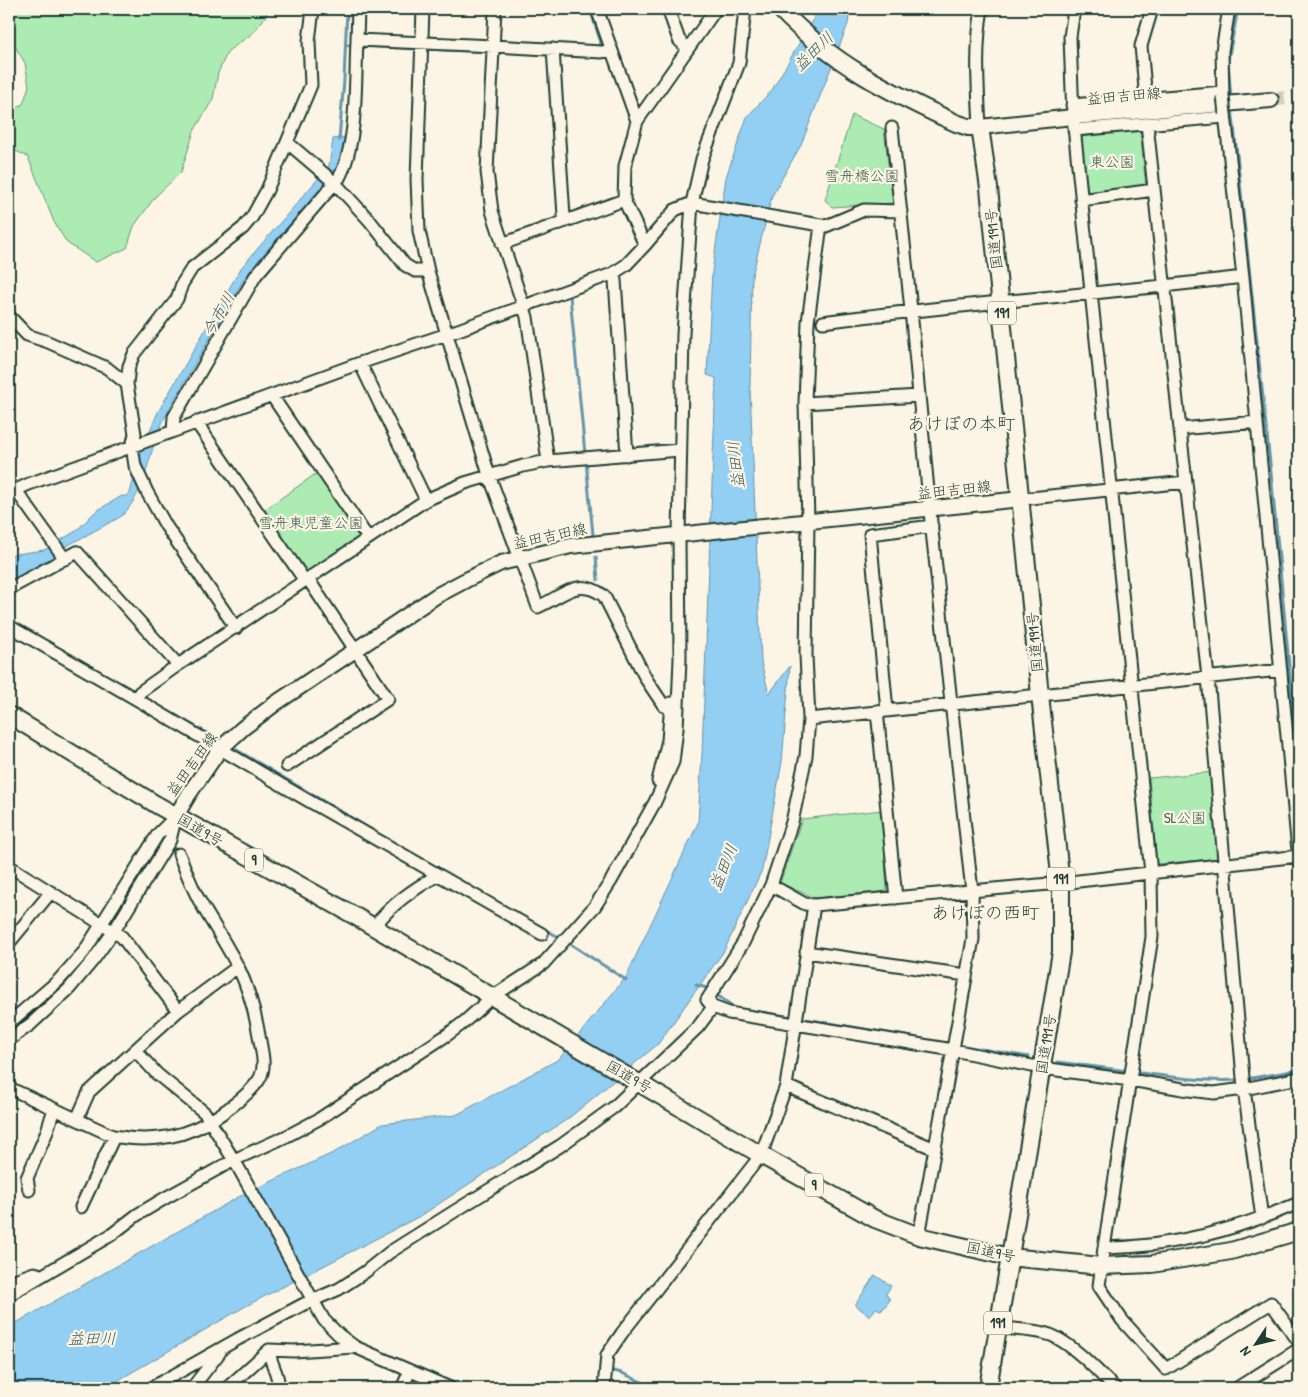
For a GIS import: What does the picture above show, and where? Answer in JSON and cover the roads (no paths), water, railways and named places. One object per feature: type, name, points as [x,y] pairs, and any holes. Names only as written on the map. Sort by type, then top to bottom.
[{"type":"highway","points":[[780,9],[802,31],[831,55],[864,77],[956,123],[968,127],[980,127]]},
{"type":"highway","name":"国道191号","points":[[980,127],[989,188],[1040,696],[1061,882],[1061,952],[988,1388]]},
{"type":"highway","name":"国道9号","points":[[9,715],[176,816],[374,927],[761,1155],[875,1219],[919,1236],[1009,1257],[1101,1266],[1152,1264],[1231,1251],[1299,1231]]},
{"type":"main road","name":"益田吉田線","points":[[980,127],[1271,100]]},
{"type":"main road","name":"益田吉田線","points":[[176,816],[220,748],[243,728],[436,596],[501,563],[571,546],[1021,499]]},
{"type":"street","points":[[236,628],[166,526],[143,485],[135,466],[136,444],[127,384],[129,366],[134,354],[177,300],[182,284],[192,268],[243,228],[252,217],[267,190],[310,85],[309,42],[313,9]]},
{"type":"street","points":[[168,432],[174,417],[256,275],[329,177],[344,169],[352,131],[358,9]]},
{"type":"street","points":[[423,9],[417,179],[419,231],[428,271],[488,475],[538,607],[571,589],[581,587],[596,590],[604,596],[646,679],[664,706],[671,707]]},
{"type":"street","points":[[495,9],[487,172],[492,211],[527,317],[548,461]]},
{"type":"street","points":[[597,9],[637,121]]},
{"type":"street","points":[[668,9],[679,40],[688,49]]},
{"type":"street","points":[[646,245],[624,200],[625,166],[637,121],[716,9]]},
{"type":"street","points":[[9,1295],[111,1234],[137,1215],[167,1197],[319,1119],[447,1035],[543,964],[595,906],[611,881],[655,802],[673,762],[677,729],[680,659],[682,535],[680,450],[683,334],[692,203],[702,159],[738,63],[745,9]]},
{"type":"street","points":[[980,127],[976,63],[978,30],[982,9]]},
{"type":"street","points":[[1074,9],[1070,37],[1073,118],[1151,873],[1152,937],[1099,1286],[1122,1320],[1166,1369],[1271,1303],[1299,1342]]},
{"type":"street","points":[[1146,99],[1141,46],[1152,9]]},
{"type":"street","points":[[1229,9],[1222,51],[1223,94],[1243,277],[1299,861]]},
{"type":"street","points":[[357,40],[602,52],[611,50]]},
{"type":"street","points":[[553,49],[564,216],[566,221]]},
{"type":"street","points":[[1073,118],[1146,99],[1223,94]]},
{"type":"street","points":[[1073,118],[1147,124],[1225,115]]},
{"type":"street","points":[[1147,124],[1208,678],[1244,1089],[1262,1218]]},
{"type":"street","points":[[892,128],[930,509],[972,891],[973,939],[919,1236]]},
{"type":"street","points":[[288,142],[329,177],[370,221],[405,265],[415,271],[428,271]]},
{"type":"street","points":[[1081,200],[1154,190]]},
{"type":"street","points":[[502,244],[624,200]]},
{"type":"street","points":[[63,557],[53,540],[12,491],[168,432],[612,274],[626,265],[646,245],[675,210],[692,203],[826,226],[864,210],[901,211]]},
{"type":"street","points":[[816,224],[808,322],[802,522],[809,718],[806,756],[792,822],[770,885],[743,943],[707,1000],[713,1007],[729,1013],[953,1050],[1042,1068],[1189,1090],[1214,1093],[1299,1078]]},
{"type":"street","points":[[612,274],[627,455]]},
{"type":"street","points":[[823,322],[911,310],[1091,294],[1243,277]]},
{"type":"street","points":[[9,316],[27,335],[48,342],[106,368],[127,384]]},
{"type":"street","points":[[360,363],[426,500]]},
{"type":"street","points":[[272,396],[368,538]]},
{"type":"street","points":[[805,403],[919,396]]},
{"type":"street","points":[[196,422],[388,698],[287,766]]},
{"type":"street","points":[[1180,430],[1257,422]]},
{"type":"street","points":[[136,699],[140,692],[178,665],[426,500],[488,475],[548,461],[680,450]]},
{"type":"street","points":[[1021,499],[1186,482]]},
{"type":"street","points":[[896,898],[870,534],[932,526]]},
{"type":"street","points":[[9,589],[63,557],[77,552],[178,665]]},
{"type":"street","points":[[9,626],[542,934]]},
{"type":"street","points":[[655,802],[653,797],[668,740],[675,664],[680,659]]},
{"type":"street","points":[[809,718],[1281,670]]},
{"type":"street","points":[[9,1023],[58,981],[84,952],[158,834],[176,816]]},
{"type":"street","points":[[9,1040],[31,1024],[69,989],[114,931],[170,840],[176,816]]},
{"type":"street","points":[[11,1092],[113,1136],[156,1140],[180,1134],[210,1122],[250,1090],[260,1078],[264,1064],[257,1021],[249,994],[238,968],[199,899],[179,854]]},
{"type":"street","points":[[770,885],[806,904],[814,905],[1151,873],[1299,856]]},
{"type":"street","points":[[9,866],[122,937],[178,1011]]},
{"type":"street","points":[[374,927],[383,915],[406,895],[438,875]]},
{"type":"street","points":[[9,943],[51,892]]},
{"type":"street","points":[[604,1388],[607,1355],[622,1333],[761,1155],[786,1086],[814,905]]},
{"type":"street","points":[[806,952],[966,975]]},
{"type":"street","points":[[77,1119],[89,1092],[178,1011],[238,968]]},
{"type":"street","points":[[151,1388],[310,1298],[339,1289],[365,1272],[390,1252],[560,1146],[614,1107],[637,1082],[698,1027],[713,1007]]},
{"type":"street","points":[[135,1050],[157,1074],[205,1113],[236,1163],[324,1320],[355,1347],[450,1388]]},
{"type":"street","points":[[786,1086],[935,1149]]},
{"type":"street","points":[[29,1190],[27,1178],[46,1134],[54,1109]]},
{"type":"street","points":[[81,1207],[113,1136]]},
{"type":"street","points":[[1104,1248],[1164,1244],[1210,1234],[1262,1218],[1299,1203]]},
{"type":"street","points":[[9,1282],[34,1273],[45,1274]]},
{"type":"street","points":[[997,1328],[1030,1331],[1054,1336],[1072,1348],[1115,1388]]},
{"type":"street","points":[[192,1388],[224,1347]]},
{"type":"street","points":[[227,1388],[269,1350],[294,1351],[355,1347]]},
{"type":"street","points":[[1237,1388],[1299,1349]]},
{"type":"street","points":[[269,1350],[270,1360],[279,1380],[278,1388]]},
{"type":"street","points":[[402,1388],[410,1370]]},
{"type":"water","name":"益田川","points":[[819,9],[850,9],[848,24],[801,145],[772,196],[752,276],[750,387],[761,662],[769,694],[790,666],[782,762],[762,870],[724,951],[658,1044],[569,1118],[422,1215],[246,1306],[105,1388],[9,1388],[9,1327],[242,1195],[335,1152],[382,1124],[456,1115],[559,1059],[626,977],[698,823],[716,378],[707,375],[712,272],[726,177],[747,117],[772,90]]},
{"type":"water","points":[[344,137],[341,160],[337,170],[244,279],[193,366],[164,419],[154,443],[142,482],[131,505],[122,516],[63,548],[55,560],[9,582],[9,555],[44,550],[76,531],[96,511],[130,493],[141,451],[158,412],[241,268],[329,166],[333,139]]},
{"type":"water","points":[[875,1275],[891,1286],[886,1294],[890,1300],[883,1309],[876,1308],[870,1316],[855,1305]]},
{"type":"waterway","name":"今市川","points":[[339,140],[347,9]]},
{"type":"waterway","points":[[590,9],[601,43],[599,48]]},
{"type":"waterway","points":[[1231,100],[1228,60],[1238,9]]},
{"type":"waterway","points":[[346,45],[418,49]]},
{"type":"waterway","points":[[424,49],[490,52]]},
{"type":"waterway","points":[[497,52],[543,54]]},
{"type":"waterway","points":[[1232,108],[1271,473],[1299,772]]},
{"type":"waterway","points":[[570,296],[585,454]]},
{"type":"waterway","points":[[586,461],[593,535]]},
{"type":"waterway","points":[[596,557],[598,580]]},
{"type":"waterway","points":[[36,635],[217,739]]},
{"type":"waterway","points":[[235,749],[421,859]]},
{"type":"waterway","points":[[544,929],[557,936]]},
{"type":"waterway","points":[[572,945],[626,980]]},
{"type":"waterway","points":[[696,985],[707,988],[735,1008],[1029,1057]]},
{"type":"waterway","points":[[1057,1062],[1128,1071]]},
{"type":"waterway","points":[[1246,1079],[1299,1068]]},
{"type":"waterway","points":[[1134,1072],[1200,1080],[1240,1080]]},
{"type":"waterway","points":[[609,1370],[622,1373],[655,1388]]},
{"type":"tunnel","points":[[1271,100],[1299,96]]},
{"type":"district","name":"あけぼの本町","points":[[961,424]]},
{"type":"district","name":"あけぼの西町","points":[[985,913]]},
{"type":"park label","name":"東公園","points":[[1112,162]]},
{"type":"park label","name":"雪舟橋公園","points":[[862,176]]},
{"type":"park label","name":"雪舟東児童公園","points":[[311,523]]},
{"type":"park label","name":"SL公園","points":[[1185,818]]}]
